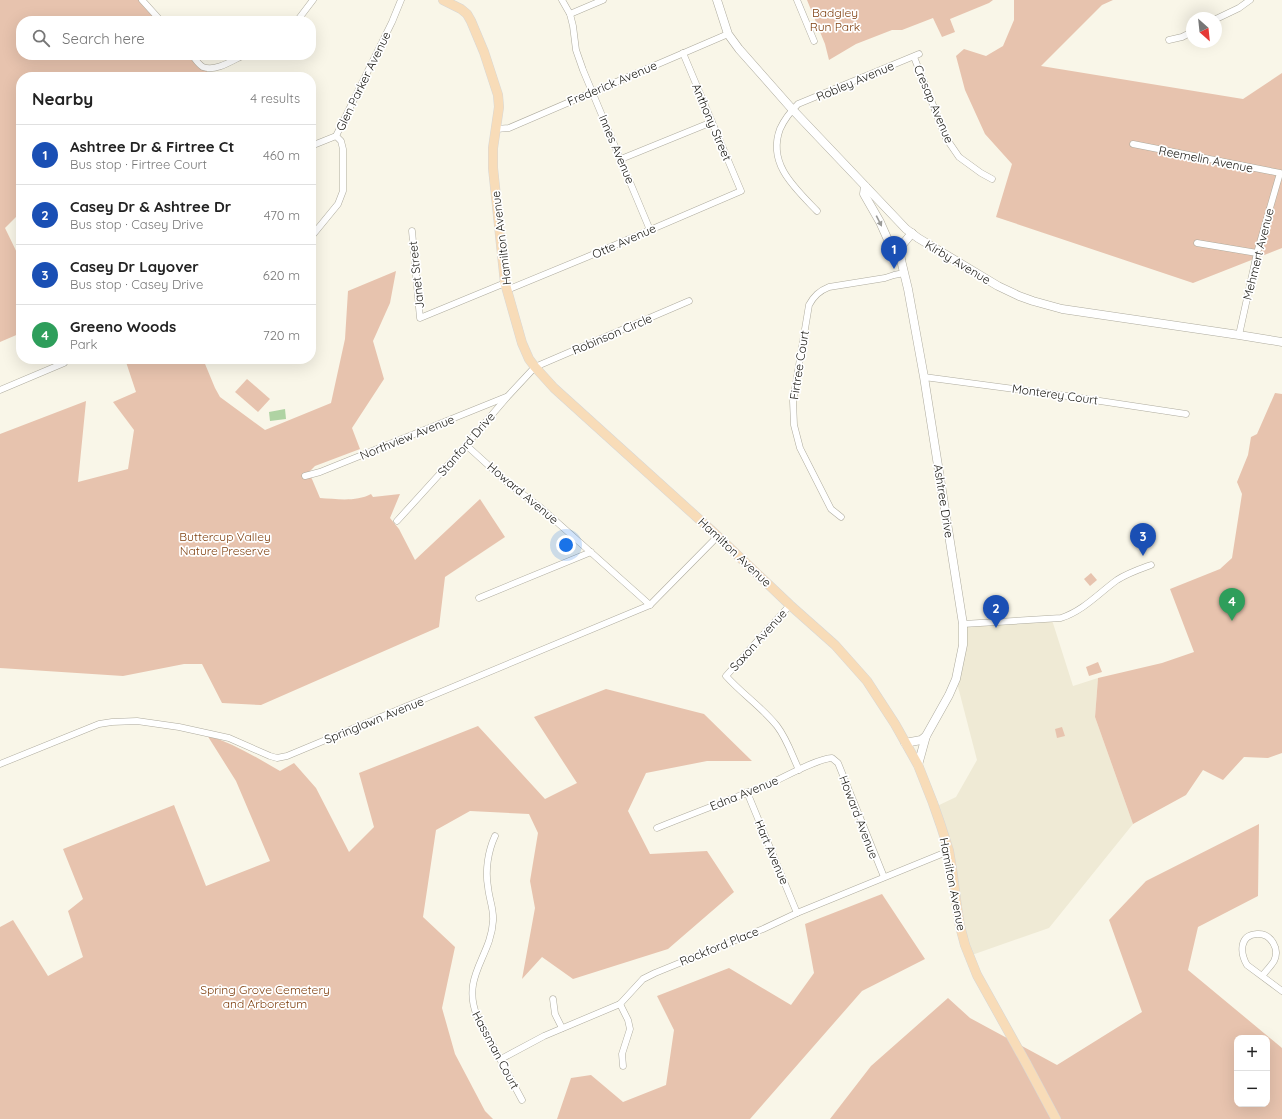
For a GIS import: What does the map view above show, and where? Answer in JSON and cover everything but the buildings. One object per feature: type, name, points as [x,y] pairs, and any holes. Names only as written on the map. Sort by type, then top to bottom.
[{"type":"main road","name":"Hamilton Avenue","points":[[443,0],[454,5],[467,14],[484,52],[498,95],[499,107],[493,148],[493,168],[506,287],[522,343],[529,359],[554,388],[718,536],[790,605],[835,645],[867,681],[885,708],[918,765],[939,820],[949,851],[960,926],[972,964],[1056,1119]]},
{"type":"street","points":[[142,0],[156,16]]},
{"type":"street","points":[[301,16],[313,0]]},
{"type":"street","name":"Glen Parker Avenue","points":[[316,144],[336,136],[392,22],[401,0]]},
{"type":"street","name":"Innes Avenue","points":[[562,0],[570,14],[576,50],[583,70],[650,230]]},
{"type":"street","points":[[570,14],[603,0]]},
{"type":"street","name":"Kirby Avenue","points":[[717,0],[728,34],[739,49],[792,109],[898,221],[912,233],[998,286],[1019,296],[1062,309],[1282,342]]},
{"type":"street","points":[[797,0],[814,41]]},
{"type":"street","points":[[1222,16],[1239,8],[1250,0]]},
{"type":"street","name":"Frederick Avenue","points":[[496,129],[509,128],[728,34]]},
{"type":"street","points":[[1169,40],[1186,35]]},
{"type":"street","name":"Anthony Street","points":[[683,53],[741,191]]},
{"type":"street","name":"Robley Avenue","points":[[792,109],[798,104],[916,55]]},
{"type":"street","name":"Cresap Avenue","points":[[916,55],[946,138],[954,151],[966,163],[992,179]]},
{"type":"street","points":[[197,60],[202,66],[212,68],[233,60]]},
{"type":"street","points":[[792,109],[782,125],[778,136],[776,149],[784,172],[817,211]]},
{"type":"street","points":[[621,159],[712,122]]},
{"type":"street","points":[[316,231],[336,208],[343,191],[343,149],[341,141],[336,136]]},
{"type":"street","name":"Reemelin Avenue","points":[[1133,144],[1280,173]]},
{"type":"street","name":"Mehmert Avenue","points":[[1239,335],[1257,253],[1280,173]]},
{"type":"street","points":[[865,186],[864,194],[880,222],[892,249],[901,260]]},
{"type":"street","name":"Otte Avenue","points":[[420,318],[587,257],[741,191]]},
{"type":"street","name":"Janet Street","points":[[412,232],[420,318]]},
{"type":"street","name":"Ashtree Drive","points":[[912,233],[903,244],[900,251],[901,260],[908,289],[924,376],[963,624],[963,645],[956,679],[949,695],[926,736],[918,765]]},
{"type":"street","points":[[1197,243],[1257,253]]},
{"type":"street","name":"Firtree Court","points":[[841,517],[831,509],[800,448],[794,425],[793,401],[809,305],[815,296],[829,287],[904,274]]},
{"type":"street","name":"Robinson Circle","points":[[535,367],[689,301]]},
{"type":"street","points":[[0,390],[56,364]]},
{"type":"street","name":"Stanford Drive","points":[[397,521],[466,446],[508,396],[535,367]]},
{"type":"street","name":"Monterey Court","points":[[924,376],[1186,414]]},
{"type":"street","name":"Northview Avenue","points":[[305,476],[320,472],[508,396]]},
{"type":"street","name":"Howard Avenue","points":[[466,446],[509,484],[540,507],[650,605]]},
{"type":"street","name":"Springlawn Avenue","points":[[0,764],[99,724],[137,721],[179,727],[229,738],[270,756],[277,758],[287,756],[650,605],[718,536]]},
{"type":"street","points":[[479,598],[591,552]]},
{"type":"street","points":[[963,624],[1052,620],[1064,618],[1080,610],[1125,575],[1151,565]]},
{"type":"street","name":"Saxon Avenue","points":[[790,605],[726,676],[770,718],[777,727],[784,737],[798,770]]},
{"type":"street","points":[[905,743],[917,741],[926,736]]},
{"type":"street","name":"Howard Avenue","points":[[832,758],[838,764],[884,877]]},
{"type":"street","name":"Edna Avenue","points":[[657,828],[775,781],[825,759],[832,758]]},
{"type":"street","name":"Hart Avenue","points":[[746,792],[797,913]]},
{"type":"street","name":"Hassman Court","points":[[495,836],[490,848],[487,886],[493,910],[493,921],[491,933],[472,986],[473,1006],[522,1100]]},
{"type":"street","name":"Rockford Place","points":[[501,1059],[544,1036],[620,1004],[644,979],[655,973],[949,851]]},
{"type":"street","points":[[1262,976],[1274,961],[1276,947],[1265,935],[1257,934],[1249,936],[1243,943],[1241,951],[1243,958],[1247,965],[1282,991]]},
{"type":"street","points":[[553,999],[555,1014],[562,1028]]},
{"type":"street","points":[[620,1004],[628,1020],[630,1029],[622,1054],[623,1066]]},
{"type":"shaded area","points":[[285,409],[286,419],[270,421],[269,412]]},
{"type":"shaded area","points":[[1052,620],[1073,686],[1098,678],[1095,717],[1133,824],[1049,928],[969,956],[935,807],[956,797],[977,760],[956,679],[963,624]]},
{"type":"green space","points":[[0,0],[142,0],[157,16],[16,16],[16,60],[200,60],[208,68],[207,72],[16,72],[16,217],[5,228],[16,251],[16,335],[0,342]]},
{"type":"green space","name":"Badgley Run Park","points":[[807,0],[993,0],[950,19],[955,32],[942,37],[933,18],[902,30],[892,30],[856,44],[829,60],[825,44]]},
{"type":"green space","points":[[1014,0],[1113,0],[1102,5],[1041,66],[1243,99],[1282,73],[1282,248],[1193,283],[996,217],[1012,164],[985,134],[965,90],[956,56],[964,49],[986,56],[1003,46],[1014,20]]},
{"type":"green space","name":"Buttercup Valley Nature Preserve","points":[[396,271],[390,303],[373,341],[384,379],[352,428],[360,449],[315,466],[309,472],[320,498],[346,499],[365,497],[371,494],[373,497],[400,494],[390,518],[399,529],[415,560],[480,499],[505,537],[445,577],[439,627],[261,705],[222,703],[202,664],[184,664],[123,676],[0,668],[0,434],[86,401],[78,482],[128,469],[134,430],[113,402],[136,392],[127,364],[205,364],[220,397],[265,430],[331,403],[345,339],[348,291]]},
{"type":"green space","points":[[247,379],[270,399],[258,412],[235,392]]},
{"type":"green space","points":[[1275,393],[1282,394],[1282,753],[1268,758],[1244,757],[1223,780],[1203,770],[1186,795],[1133,824],[1095,717],[1098,678],[1162,663],[1194,652],[1170,589],[1220,569],[1232,558],[1242,494],[1237,482],[1248,455],[1251,437],[1257,434]]},
{"type":"green space","points":[[1091,573],[1097,580],[1090,586],[1084,579]]},
{"type":"green space","points":[[1098,662],[1102,672],[1089,676],[1086,667]]},
{"type":"green space","name":"Spring Grove Cemetery and Arboretum","points":[[606,689],[704,714],[752,761],[707,761],[646,773],[628,811],[650,854],[707,851],[734,892],[668,949],[573,979],[542,957],[522,979],[535,908],[530,881],[538,833],[529,814],[470,811],[436,830],[423,917],[455,947],[442,1008],[455,1054],[485,1111],[493,1119],[0,1119],[0,927],[13,920],[48,976],[83,957],[68,911],[83,899],[63,849],[174,805],[206,886],[270,861],[236,781],[207,735],[236,747],[280,771],[294,763],[316,788],[349,852],[374,827],[359,773],[478,726],[545,799],[577,783],[534,717]]},
{"type":"green space","points":[[1062,727],[1065,736],[1057,738],[1055,729]]},
{"type":"green space","points":[[1259,824],[1258,896],[1198,927],[1188,970],[1266,1035],[1234,1035],[1234,1107],[1270,1107],[1270,1038],[1282,1048],[1282,1119],[830,1119],[871,1066],[948,998],[970,1018],[1057,1065],[1142,1012],[1109,920],[1146,881]]},
{"type":"green space","points":[[882,894],[925,959],[862,991],[750,1119],[557,1119],[571,1078],[591,1075],[623,1102],[666,1085],[674,1030],[657,996],[729,968],[791,1005],[814,973],[805,924]]},
{"type":"place","name":"Ashtree Dr & Firtree Ct","points":[[894,269]]},
{"type":"place","name":"Casey Dr Layover","points":[[1143,556]]},
{"type":"place","name":"Greeno Woods","points":[[1232,621]]},
{"type":"place","name":"Casey Dr & Ashtree Dr","points":[[996,628]]}]
